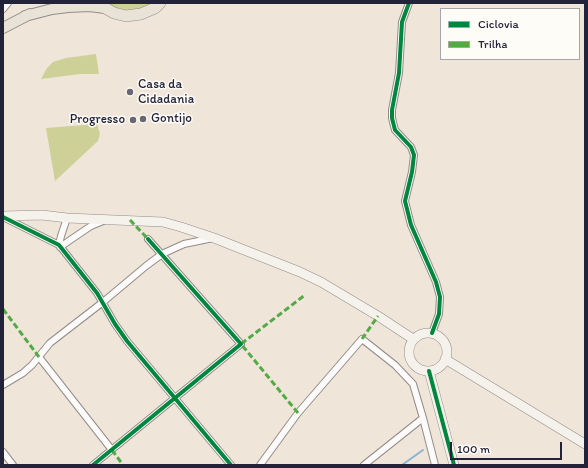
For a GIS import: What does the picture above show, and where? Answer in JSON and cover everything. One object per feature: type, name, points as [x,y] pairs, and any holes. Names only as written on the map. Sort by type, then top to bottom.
[{"type":"highway","points":[[102,5],[114,13],[126,16],[141,14],[155,8],[160,3]]},
{"type":"main road","points":[[3,28],[52,3]]},
{"type":"main road","points":[[25,16],[52,9],[102,5]]},
{"type":"main road","points":[[3,217],[42,215],[67,218],[163,222],[214,238],[300,272],[321,282],[413,339]]},
{"type":"main road","points":[[427,332],[432,333],[438,335],[445,343],[447,354],[443,364],[439,368],[424,371],[415,366],[409,358],[408,348],[410,343],[417,335],[427,332]]},
{"type":"main road","points":[[445,360],[585,444]]},
{"type":"main road","points":[[429,371],[454,465]]},
{"type":"street","points":[[409,3],[402,22],[399,73],[392,110],[392,118],[395,130],[411,147],[414,155],[412,172],[405,201],[412,225],[433,275],[440,297],[439,314],[432,333]]},
{"type":"street","points":[[3,217],[60,246],[97,293],[127,341],[231,465]]},
{"type":"street","points":[[60,246],[61,236],[67,218]]},
{"type":"street","points":[[60,246],[91,226],[107,219]]},
{"type":"street","points":[[3,386],[23,373],[32,365],[50,343],[162,254],[184,244],[214,238]]},
{"type":"street","points":[[93,465],[241,344],[148,239]]},
{"type":"street","points":[[260,465],[298,413],[362,339],[395,365],[412,384],[423,418],[434,465]]},
{"type":"street","points":[[39,357],[112,450]]},
{"type":"street","points":[[364,465],[423,418]]},
{"type":"street","points":[[3,452],[13,465]]},
{"type":"green space","points":[[105,3],[153,3],[148,7],[127,11],[117,9]]},
{"type":"green space","points":[[96,54],[99,74],[80,74],[41,79],[47,68],[53,62],[66,58]]},
{"type":"green space","points":[[97,124],[100,134],[98,141],[55,181],[46,128]]},
{"type":"waterway","points":[[402,465],[423,450]]},
{"type":"marked path","points":[[130,220],[148,239]]},
{"type":"marked path","points":[[298,413],[241,344],[305,295]]},
{"type":"marked path","points":[[3,309],[39,357]]},
{"type":"marked path","points":[[362,339],[378,316]]},
{"type":"marked path","points":[[112,450],[123,465]]},
{"type":"cycle path","points":[[409,3],[402,22],[399,73],[392,110],[392,118],[395,130],[411,147],[414,155],[412,172],[405,201],[411,225],[436,282],[440,297],[439,314],[432,333]]},
{"type":"cycle path","points":[[3,217],[59,245],[97,293],[127,341],[231,465]]},
{"type":"cycle path","points":[[93,465],[241,344],[148,239]]},
{"type":"cycle path","points":[[429,371],[454,465]]},
{"type":"place","name":"Casa da Cidadania","points":[[130,92]]},
{"type":"place","name":"Gontijo","points":[[143,119]]},
{"type":"place","name":"Progresso","points":[[133,120]]}]
